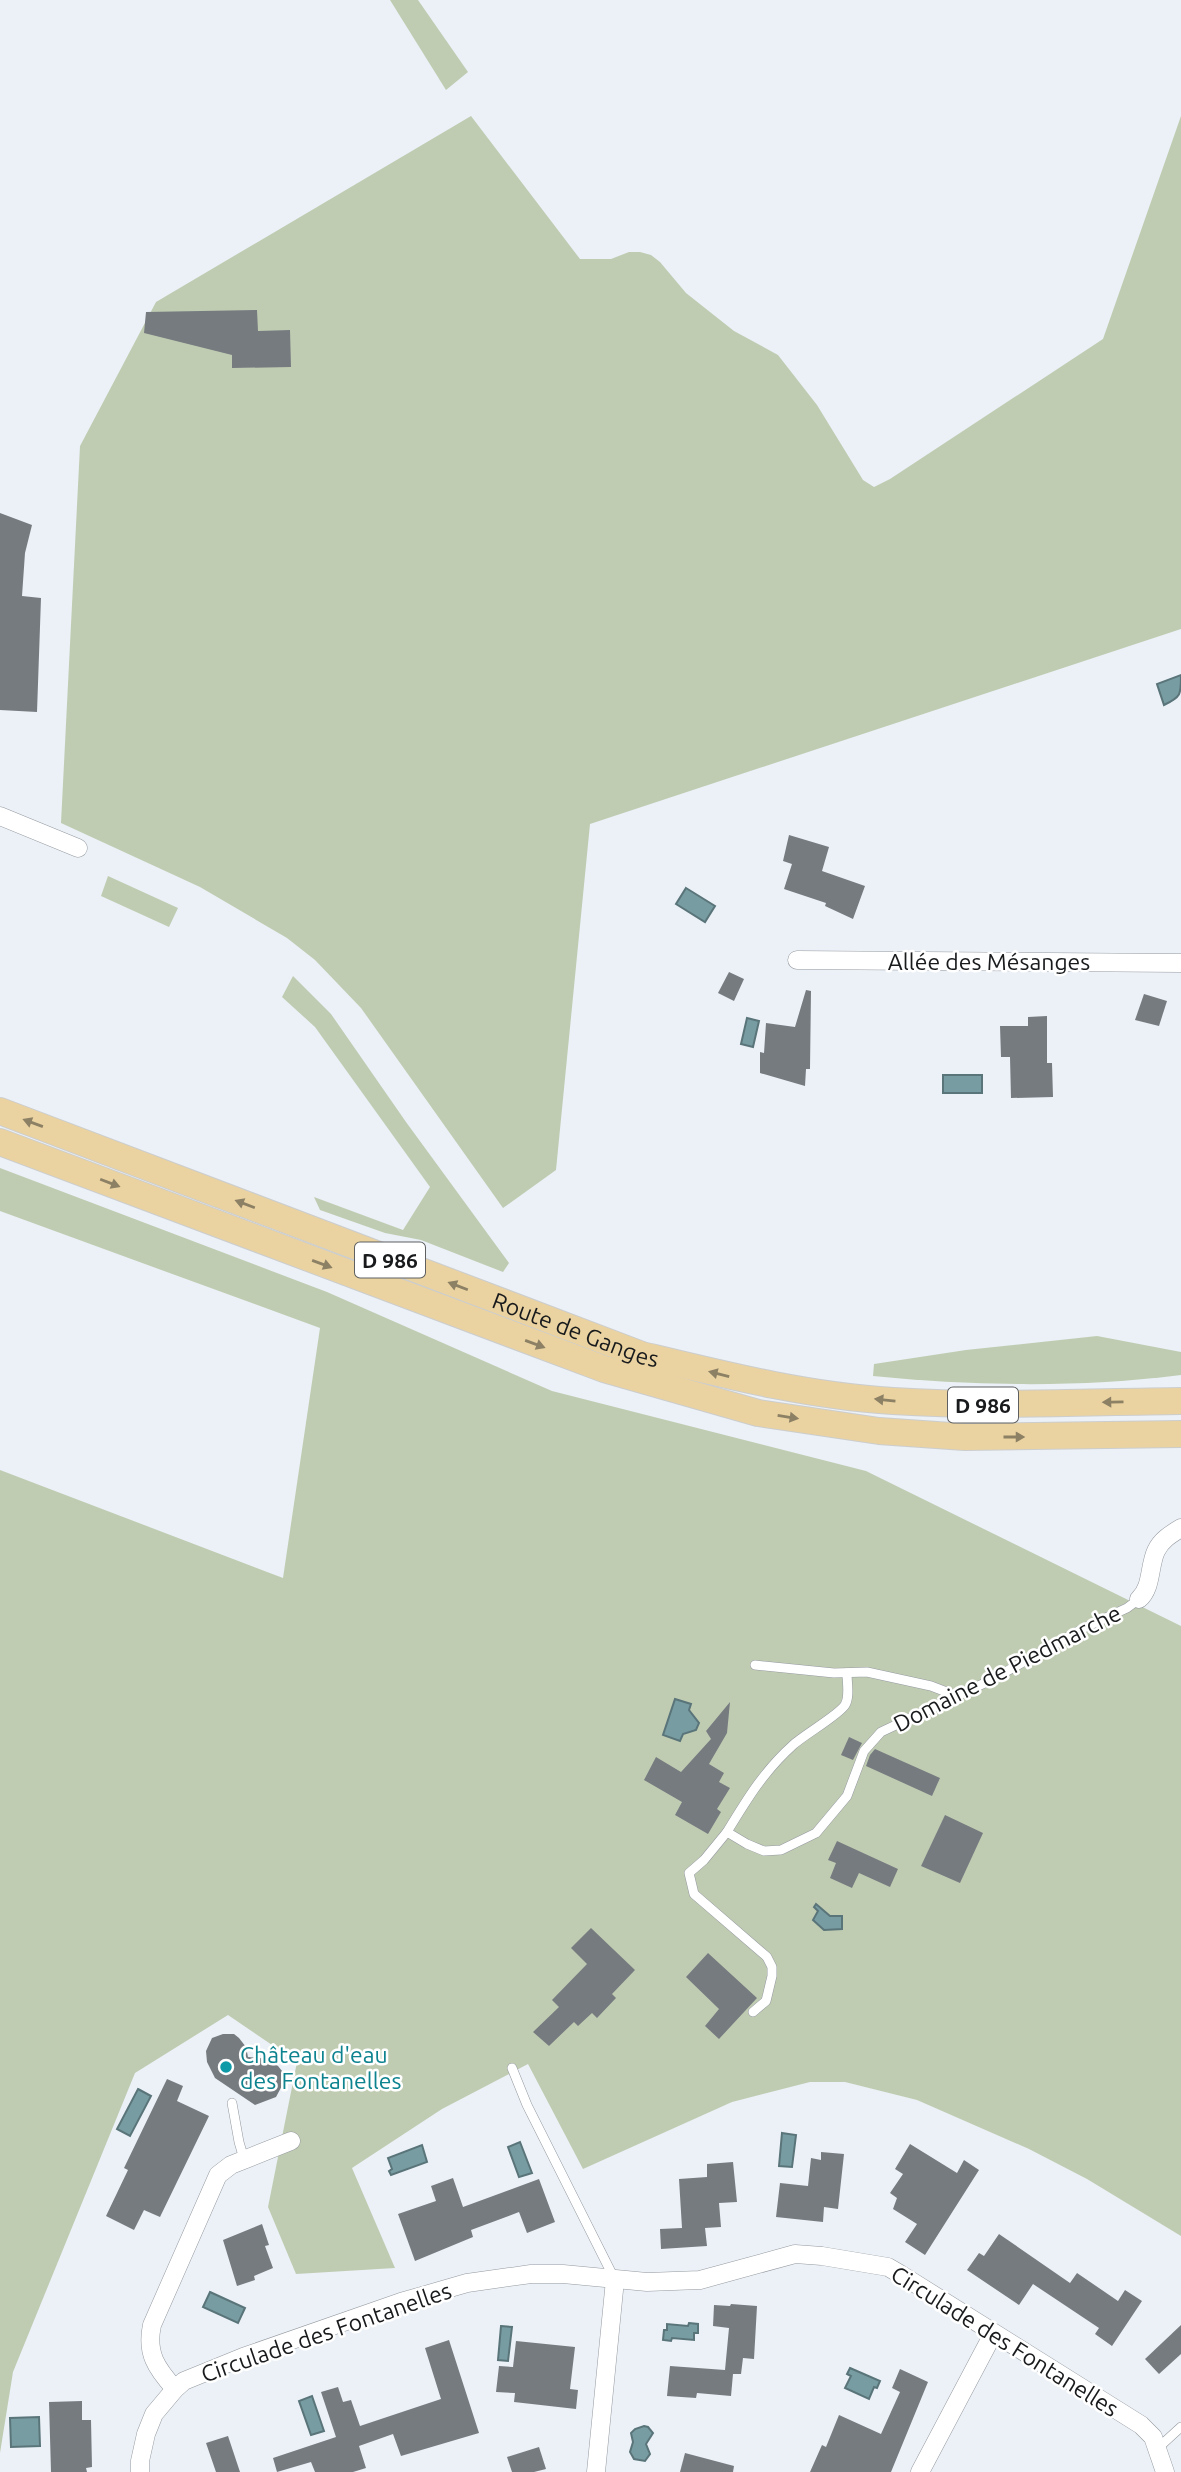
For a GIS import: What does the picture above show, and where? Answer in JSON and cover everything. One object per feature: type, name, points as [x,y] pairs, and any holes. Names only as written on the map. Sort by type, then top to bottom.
[{"type":"main road","name":"Route de Ganges","points":[[0,1111],[630,1350],[745,1380],[891,1401],[980,1405],[1181,1401]]},
{"type":"main road","name":"Route de Ganges","points":[[0,1142],[604,1369],[758,1413],[879,1432],[965,1437],[1181,1434]]},
{"type":"street","points":[[0,816],[78,848]]},
{"type":"street","name":"Allée des Mésanges","points":[[797,960],[1181,962]]},
{"type":"street","points":[[1139,1599],[1146,1590],[1156,1550],[1167,1537],[1181,1528]]},
{"type":"street","points":[[175,2389],[151,2356],[149,2340],[152,2325],[218,2175],[231,2165],[291,2141]]},
{"type":"street","name":"Circulade des Fontanelles","points":[[140,2472],[146,2434],[154,2414],[184,2381],[243,2357],[401,2302],[467,2283],[531,2274],[660,2282],[700,2280],[795,2254],[888,2267],[1141,2425],[1153,2437],[1166,2472]]},
{"type":"street","points":[[596,2472],[615,2280]]},
{"type":"street","points":[[920,2472],[993,2334]]},
{"type":"lane","name":"Domaine de Piedmarche","points":[[727,1832],[764,1850],[782,1850],[816,1833],[846,1797],[864,1751],[881,1732],[957,1696],[1127,1608],[1139,1599]]},
{"type":"lane","points":[[755,1665],[847,1673],[867,1672],[931,1686],[957,1696]]},
{"type":"lane","points":[[753,2012],[766,2001],[772,1967],[761,1951],[694,1894],[689,1872],[704,1860],[727,1832],[761,1777],[793,1745],[820,1723],[841,1711],[847,1703],[847,1673]]},
{"type":"lane","points":[[512,2068],[527,2105],[615,2280]]},
{"type":"lane","points":[[232,2103],[244,2159]]},
{"type":"lane","points":[[1158,2448],[1181,2427]]},
{"type":"green space","points":[[390,0],[418,0],[468,72],[446,90]]},
{"type":"green space","points":[[471,116],[580,259],[611,259],[629,252],[651,255],[686,293],[734,331],[778,355],[817,405],[863,480],[874,487],[1103,339],[1181,116],[1181,629],[590,824],[556,1170],[503,1208],[361,1008],[315,960],[287,938],[200,887],[61,823],[80,446],[156,302]]},
{"type":"green space","points":[[108,876],[178,908],[169,927],[101,896]]},
{"type":"green space","points":[[293,976],[331,1014],[509,1263],[503,1272],[421,1240],[385,1233],[320,1210],[314,1197],[403,1230],[430,1187],[315,1027],[282,997]]},
{"type":"green space","points":[[0,1168],[327,1292],[552,1391],[866,1471],[1181,1626],[1181,2236],[1087,2179],[1029,2149],[917,2100],[845,2082],[810,2082],[732,2102],[583,2169],[528,2064],[442,2109],[352,2168],[395,2268],[296,2274],[268,2207],[297,2062],[228,2015],[135,2073],[13,2372],[0,2453],[0,1470],[283,1578],[320,1328],[0,1211]]},
{"type":"green space","points":[[1097,1336],[1181,1352],[1181,1375],[1066,1384],[950,1382],[873,1376],[874,1364],[966,1350]]},
{"type":"water","points":[[1181,675],[1179,694],[1164,705],[1157,684]]},
{"type":"water","points":[[686,888],[715,906],[705,922],[676,904]]},
{"type":"water","points":[[747,1018],[759,1021],[753,1047],[741,1044]]},
{"type":"water","points":[[943,1075],[982,1075],[982,1093],[943,1093]]},
{"type":"water","points":[[675,1699],[691,1704],[689,1710],[699,1723],[696,1730],[683,1734],[680,1741],[663,1735]]},
{"type":"water","points":[[816,1904],[830,1916],[842,1916],[842,1929],[824,1930],[813,1920],[818,1911],[814,1907]]},
{"type":"water","points":[[138,2089],[151,2096],[130,2136],[117,2129]]},
{"type":"water","points":[[782,2133],[796,2135],[792,2167],[779,2166]]},
{"type":"water","points":[[520,2142],[532,2173],[519,2177],[508,2147]]},
{"type":"water","points":[[422,2145],[427,2162],[391,2175],[388,2158]]},
{"type":"water","points":[[210,2292],[245,2308],[238,2323],[203,2307]]},
{"type":"water","points":[[689,2323],[698,2324],[698,2333],[694,2333],[694,2340],[663,2340],[667,2324],[688,2326]]},
{"type":"water","points":[[501,2326],[512,2327],[508,2361],[498,2360]]},
{"type":"water","points":[[850,2368],[880,2381],[869,2399],[845,2388],[851,2376],[847,2374]]},
{"type":"water","points":[[312,2396],[324,2431],[311,2435],[299,2401]]},
{"type":"water","points":[[39,2417],[40,2446],[11,2447],[10,2418]]},
{"type":"water","points":[[644,2426],[653,2433],[646,2444],[650,2454],[645,2461],[634,2459],[630,2452],[633,2442],[631,2433]]},
{"type":"building","points":[[257,310],[258,331],[290,330],[291,367],[232,368],[232,355],[144,333],[146,312]]},
{"type":"building","points":[[0,513],[32,525],[25,553],[22,596],[41,598],[37,712],[0,710]]},
{"type":"building","points":[[789,835],[829,847],[822,871],[865,886],[853,919],[825,906],[826,903],[784,889],[792,864],[783,861]]},
{"type":"building","points":[[729,972],[744,979],[734,1001],[718,993]]},
{"type":"building","points":[[806,990],[811,991],[810,1069],[806,1069],[805,1086],[760,1073],[760,1052],[764,1053],[766,1023],[795,1027]]},
{"type":"building","points":[[1144,994],[1167,1001],[1159,1026],[1135,1020]]},
{"type":"building","points":[[1047,1016],[1047,1063],[1052,1063],[1053,1097],[1011,1098],[1010,1057],[1001,1057],[1000,1026],[1028,1026],[1028,1017]]},
{"type":"building","points":[[730,1702],[727,1733],[709,1764],[724,1773],[719,1782],[730,1788],[717,1809],[721,1812],[708,1834],[675,1815],[682,1802],[644,1780],[656,1757],[681,1772],[711,1739],[706,1731]]},
{"type":"building","points":[[849,1737],[862,1743],[853,1760],[841,1755]]},
{"type":"building","points":[[875,1749],[940,1778],[932,1796],[866,1766]]},
{"type":"building","points":[[945,1815],[983,1833],[960,1883],[921,1866]]},
{"type":"building","points":[[837,1841],[898,1869],[890,1887],[859,1873],[852,1888],[830,1878],[836,1863],[828,1860]]},
{"type":"building","points":[[591,1928],[635,1970],[612,1994],[616,1998],[597,2018],[592,2013],[578,2026],[574,2022],[549,2046],[533,2032],[559,2007],[552,2000],[587,1964],[571,1948]]},
{"type":"building","points":[[708,1953],[757,1998],[719,2039],[705,2026],[719,2009],[686,1977]]},
{"type":"building","name":"Château d'eau des Fontanelles","points":[[234,2034],[239,2038],[246,2047],[248,2057],[268,2059],[278,2066],[284,2082],[276,2097],[255,2105],[215,2078],[207,2062],[206,2051],[212,2038]]},
{"type":"building","points":[[167,2079],[183,2086],[177,2101],[209,2116],[160,2217],[144,2210],[134,2230],[106,2216],[128,2170],[124,2168]]},
{"type":"building","points":[[910,2144],[957,2173],[964,2160],[979,2170],[925,2255],[905,2242],[917,2224],[893,2209],[897,2198],[890,2193],[903,2174],[895,2169]]},
{"type":"building","points":[[821,2152],[844,2154],[838,2209],[824,2207],[823,2222],[776,2217],[780,2183],[808,2186],[811,2158],[821,2160]]},
{"type":"building","points":[[733,2162],[737,2202],[719,2203],[721,2227],[705,2228],[707,2246],[661,2249],[660,2229],[682,2228],[679,2179],[707,2177],[707,2164]]},
{"type":"building","points":[[453,2178],[463,2207],[539,2179],[555,2222],[527,2233],[519,2212],[471,2230],[473,2237],[415,2261],[398,2214],[436,2201],[431,2186]]},
{"type":"building","points":[[262,2224],[269,2245],[265,2246],[273,2268],[254,2276],[255,2280],[237,2286],[223,2240]]},
{"type":"building","points":[[999,2234],[1070,2283],[1077,2273],[1118,2301],[1125,2290],[1142,2301],[1112,2346],[1095,2334],[1099,2328],[1033,2284],[1019,2305],[967,2270],[979,2253],[984,2256]]},
{"type":"building","points":[[714,2305],[757,2306],[754,2359],[743,2358],[741,2374],[733,2374],[731,2396],[697,2393],[696,2398],[667,2396],[670,2366],[725,2370],[729,2328],[713,2326]]},
{"type":"building","points":[[1181,2325],[1181,2354],[1159,2374],[1145,2359]]},
{"type":"building","points":[[449,2340],[479,2433],[401,2456],[393,2434],[359,2446],[366,2468],[353,2472],[315,2472],[311,2462],[277,2472],[273,2458],[336,2437],[321,2392],[338,2387],[343,2402],[351,2400],[360,2426],[441,2399],[425,2348]]},
{"type":"building","points":[[516,2341],[575,2347],[570,2389],[578,2390],[576,2409],[514,2402],[515,2393],[496,2392],[499,2366],[513,2367]]},
{"type":"building","points":[[900,2369],[928,2382],[891,2472],[810,2472],[822,2445],[826,2447],[839,2415],[881,2434],[900,2392],[892,2388]]},
{"type":"building","points":[[82,2401],[82,2420],[91,2420],[92,2467],[86,2468],[87,2472],[51,2472],[49,2402]]},
{"type":"building","points":[[228,2436],[240,2472],[216,2472],[206,2443]]},
{"type":"building","points":[[539,2447],[546,2469],[512,2472],[507,2457]]},
{"type":"building","points":[[685,2453],[734,2466],[733,2472],[680,2472]]},
{"type":"place","name":"Château d'eau des Fontanelles","points":[[226,2067]]}]
